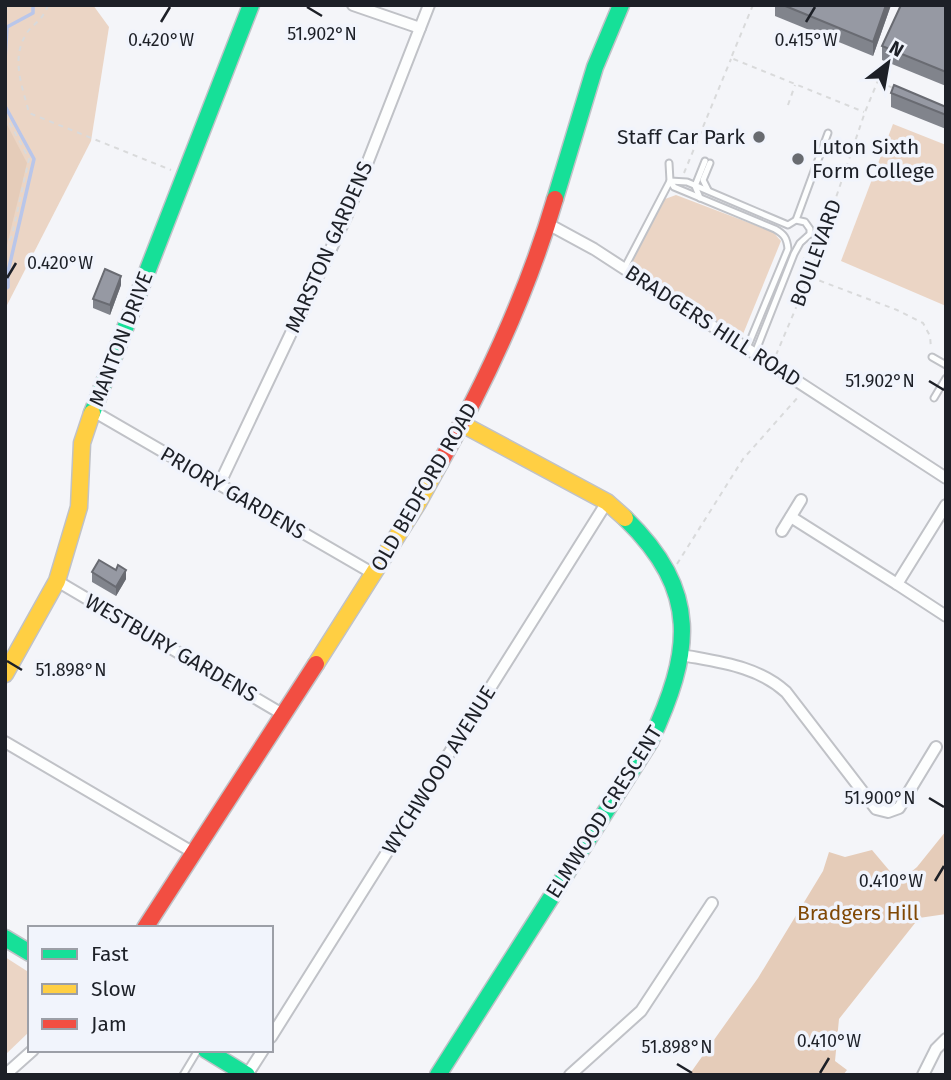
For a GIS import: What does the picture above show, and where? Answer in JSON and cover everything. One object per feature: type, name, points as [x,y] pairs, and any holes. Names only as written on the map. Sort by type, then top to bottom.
[{"type":"street","name":"MANTON DRIVE","points":[[5,674],[57,582],[79,507],[82,443],[251,5]]},
{"type":"street","points":[[353,5],[420,28]]},
{"type":"street","name":"MARSTON GARDENS","points":[[219,485],[347,215],[429,5]]},
{"type":"street","name":"OLD BEDFORD ROAD","points":[[146,926],[374,574],[462,424],[515,311],[548,224],[595,67],[621,5]]},
{"type":"street","name":"BRADGERS HILL ROAD","points":[[548,224],[624,269],[946,478]]},
{"type":"street","name":"PRIORY GARDENS","points":[[93,411],[374,574]]},
{"type":"street","name":"ELMWOOD CRESCENT","points":[[440,1074],[650,743],[668,704],[681,655],[684,622],[678,595],[669,577],[650,545],[621,513],[607,502],[462,424]]},
{"type":"street","points":[[782,531],[801,500]]},
{"type":"street","name":"WYCHWOOD AVENUE","points":[[273,1034],[607,502]]},
{"type":"street","points":[[897,584],[946,505]]},
{"type":"street","points":[[791,517],[946,616]]},
{"type":"street","name":"WESTBURY GARDENS","points":[[57,582],[284,715]]},
{"type":"street","points":[[681,655],[737,666],[772,679],[786,692],[876,809],[888,812],[899,808],[936,747]]},
{"type":"street","points":[[5,742],[194,853]]},
{"type":"street","points":[[570,1075],[641,1011],[712,903]]},
{"type":"street","points":[[5,938],[28,952]]},
{"type":"street","points":[[923,1075],[936,1049],[946,1039]]},
{"type":"street","points":[[5,1075],[31,1052]]},
{"type":"street","points":[[209,1052],[247,1075],[261,1053]]},
{"type":"lane","points":[[670,181],[687,182],[788,225],[796,220],[828,133]]},
{"type":"lane","points":[[700,198],[695,186],[707,162],[703,180],[705,188],[710,192]]},
{"type":"lane","points":[[669,163],[670,181],[674,187],[775,229],[787,239],[787,251],[751,351]]},
{"type":"lane","points":[[624,269],[670,181]]},
{"type":"lane","points":[[751,351],[794,254],[800,243],[810,234],[805,222],[796,220]]},
{"type":"lane","points":[[932,357],[946,365]]},
{"type":"lane","points":[[934,398],[946,378]]},
{"type":"lane","points":[[183,1075],[197,1052]]},
{"type":"path","points":[[5,15],[9,5]]},
{"type":"path","points":[[48,5],[43,19],[25,35],[16,62],[29,113],[184,176]]},
{"type":"path","points":[[683,175],[753,5]]},
{"type":"path","points":[[731,58],[865,112]]},
{"type":"path","name":"BOULEVARD","points":[[772,365],[809,277],[865,112],[886,61]]},
{"type":"path","points":[[877,82],[900,91]]},
{"type":"path","points":[[788,105],[796,84]]},
{"type":"path","points":[[5,114],[29,159],[12,236],[5,248]]},
{"type":"path","points":[[802,258],[814,263]]},
{"type":"path","points":[[809,277],[897,310],[923,323],[930,336],[932,357]]},
{"type":"path","points":[[669,577],[743,459],[806,388]]},
{"type":"shaded area","points":[[5,5],[93,5],[109,27],[91,141],[5,309]]},
{"type":"shaded area","points":[[893,124],[946,145],[946,306],[841,261]]},
{"type":"shaded area","points":[[676,195],[773,232],[781,241],[741,339],[630,265],[665,199]]},
{"type":"shaded area","points":[[5,957],[28,972],[28,1033],[5,1055]]},
{"type":"green space","points":[[5,121],[27,163],[5,253]]},
{"type":"green space","name":"Bradgers Hill","points":[[946,831],[946,914],[919,918],[839,1019],[835,1061],[847,1070],[843,1075],[689,1075],[758,978],[823,871],[829,852],[845,857],[872,850],[899,882],[917,867]]},
{"type":"building","points":[[783,5],[886,5],[873,42]]},
{"type":"building","points":[[901,5],[946,5],[946,72],[882,46]]},
{"type":"building","points":[[894,85],[946,107],[946,115],[891,93]]},
{"type":"building","points":[[105,269],[121,276],[110,305],[93,299]]},
{"type":"building","points":[[99,560],[116,570],[118,565],[126,570],[116,587],[92,572]]},
{"type":"waterway","points":[[5,60],[7,27],[33,13],[33,5]]},
{"type":"waterway","points":[[5,106],[34,159],[8,272],[8,287],[5,289]]},
{"type":"traffic: fast","points":[[92,413],[251,5]]},
{"type":"traffic: fast","points":[[555,199],[595,67],[621,5]]},
{"type":"traffic: fast","points":[[438,1075],[650,742],[675,679],[681,651],[682,624],[677,598],[667,572],[650,545],[625,518]]},
{"type":"traffic: fast","points":[[5,938],[28,952]]},
{"type":"traffic: fast","points":[[209,1052],[247,1075]]},
{"type":"traffic: slow","points":[[5,674],[57,581],[79,507],[82,443],[92,413]]},
{"type":"traffic: slow","points":[[462,424],[607,502],[625,518]]},
{"type":"traffic: slow","points":[[316,664],[418,503],[440,463]]},
{"type":"traffic: jam","points":[[440,463],[505,334],[555,199]]},
{"type":"traffic: jam","points":[[146,926],[316,664]]},
{"type":"place","name":"Staff Car Park","points":[[759,137]]},
{"type":"place","name":"Luton Sixth Form College","points":[[798,159]]}]
